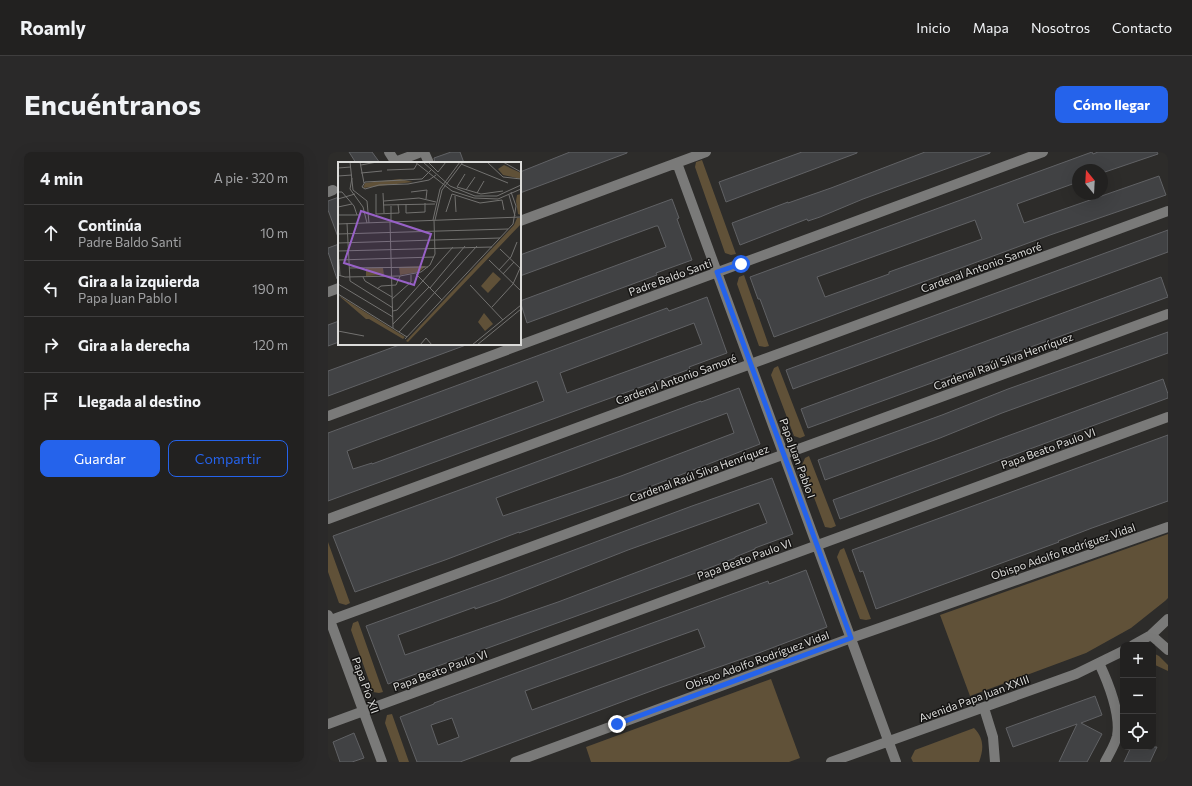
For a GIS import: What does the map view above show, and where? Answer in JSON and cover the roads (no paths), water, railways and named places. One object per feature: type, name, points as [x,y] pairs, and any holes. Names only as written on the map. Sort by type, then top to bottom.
[{"type":"street","points":[[388,152],[395,162],[423,152],[428,162]]},
{"type":"street","name":"Padre Baldo Santi","points":[[521,345],[1044,152]]},
{"type":"street","points":[[521,221],[677,163],[699,153]]},
{"type":"street","name":"Papa Juan Pablo I","points":[[677,163],[896,762]]},
{"type":"street","name":"Cardenal Antonio Samoré","points":[[328,519],[1168,211]]},
{"type":"street","points":[[328,292],[338,288]]},
{"type":"street","name":"Cardenal Raúl Silva Henríquez","points":[[329,619],[1168,314]]},
{"type":"street","name":"Padre Baldo Santi","points":[[328,416],[520,345]]},
{"type":"street","name":"Papa Beato Paulo VI","points":[[328,724],[1168,417]]},
{"type":"street","name":"Obispo Adolfo Rodríguez Vidal","points":[[515,762],[851,638],[1168,528]]},
{"type":"street","name":"Papa Pío XII","points":[[329,619],[382,762]]},
{"type":"street","points":[[1138,642],[1150,635],[1168,619]]},
{"type":"street","points":[[1150,635],[1168,650]]},
{"type":"street","name":"Avenida Papa Juan XXIII","points":[[831,762],[1076,674],[1120,652]]},
{"type":"street","points":[[1099,663],[1111,690],[1117,720],[1117,736],[1105,762]]},
{"type":"street","points":[[984,708],[993,737],[995,762]]}]
